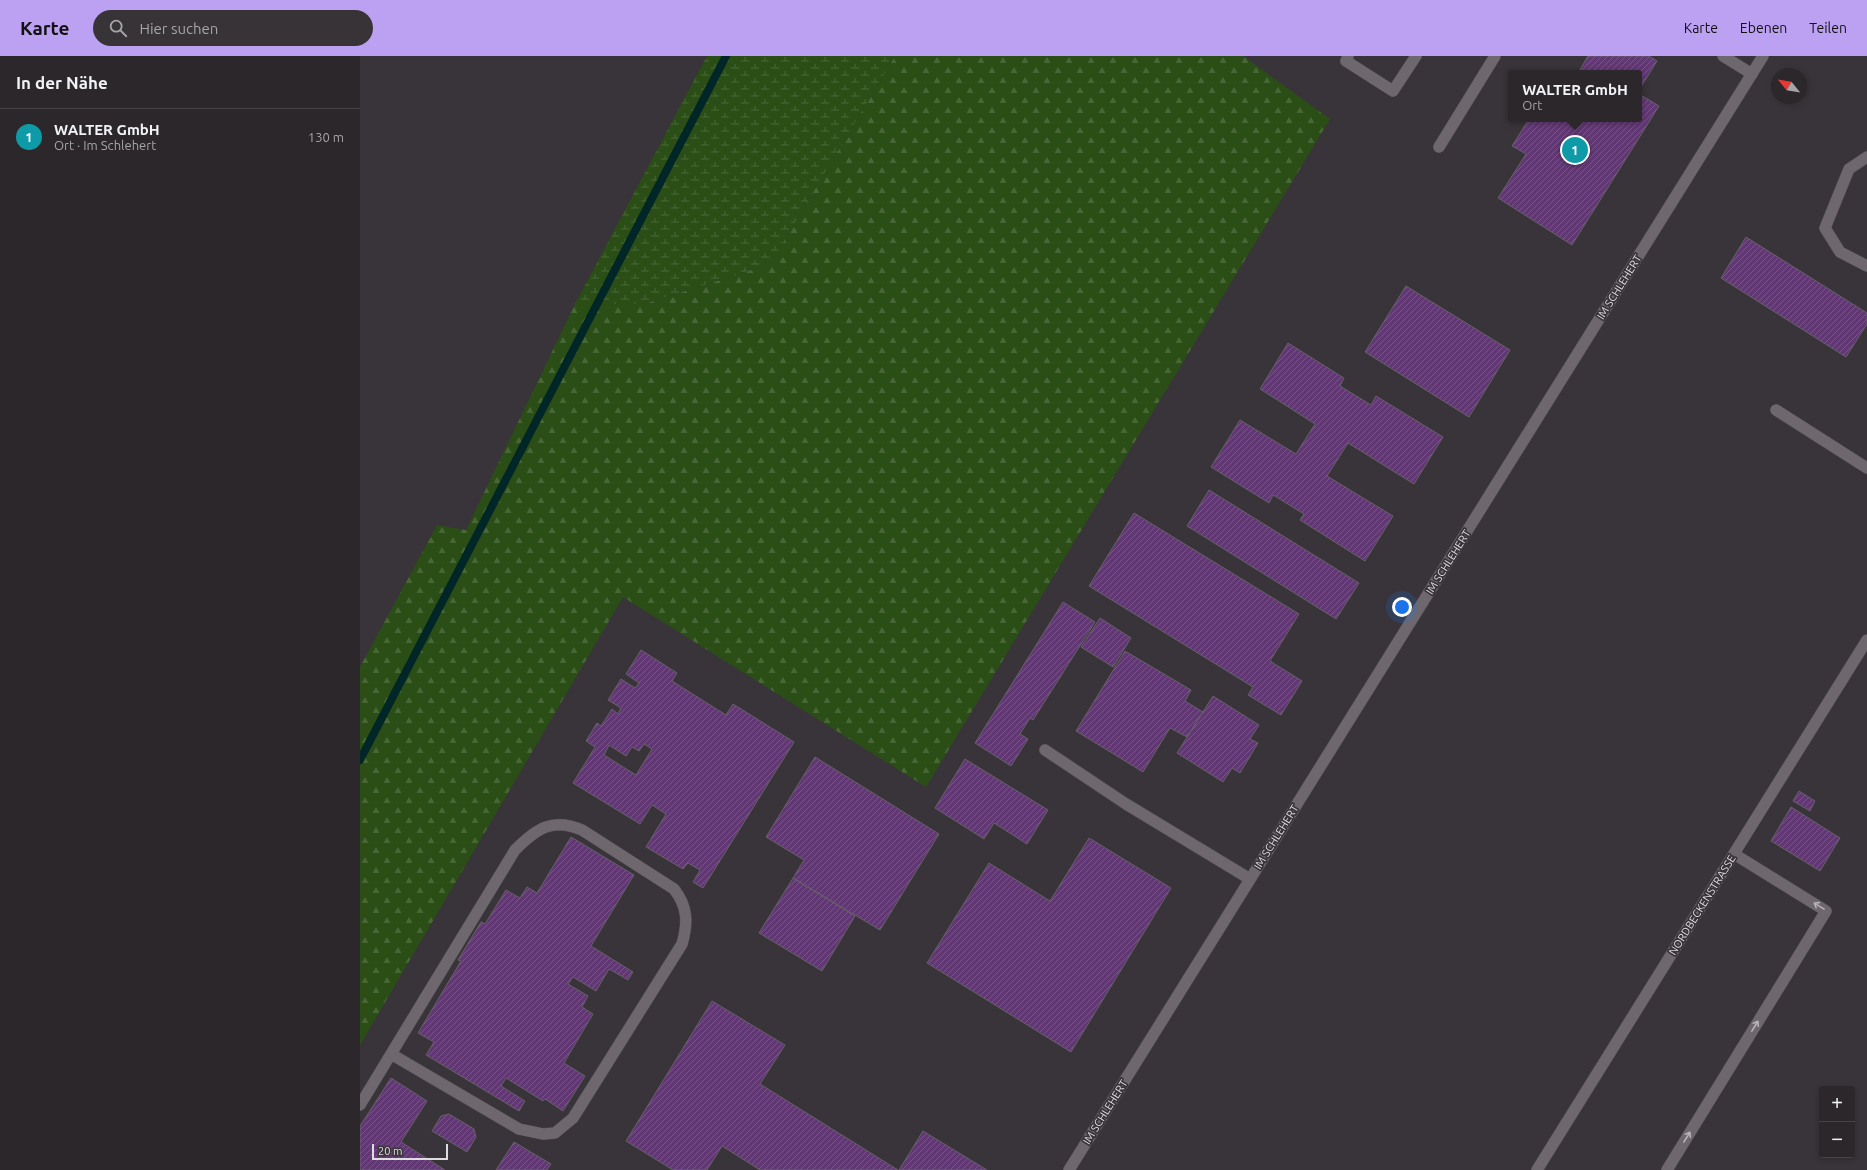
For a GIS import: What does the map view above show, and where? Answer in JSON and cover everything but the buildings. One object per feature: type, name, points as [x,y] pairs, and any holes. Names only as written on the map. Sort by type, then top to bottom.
[{"type":"street","points":[[1348,56],[1346,61],[1393,91],[1416,56]]},
{"type":"street","points":[[1439,147],[1495,56]]},
{"type":"street","points":[[1723,56],[1752,74]]},
{"type":"street","name":"IM SCHLEHERT","points":[[1069,1170],[1763,56]]},
{"type":"street","points":[[1867,158],[1849,169],[1825,228],[1840,252],[1867,266]]},
{"type":"street","points":[[1776,410],[1867,468]]},
{"type":"street","name":"NORDBECKENSTRASSE","points":[[1537,1170],[1867,640]]},
{"type":"street","points":[[1045,750],[1126,804],[1250,880]]},
{"type":"street","points":[[360,1105],[391,1054],[515,850],[541,828],[550,824],[571,825],[582,830],[674,889],[682,899],[686,913],[686,931],[682,944],[573,1118],[555,1133],[543,1134],[519,1129],[391,1054]]},
{"type":"street","points":[[1667,1170],[1826,910],[1734,854]]},
{"type":"green space","points":[[707,56],[895,56],[770,264],[644,304],[575,304]]},
{"type":"green space","points":[[895,56],[1243,56],[1330,119],[926,787],[623,597],[360,1045],[360,667],[437,525],[466,530],[575,304],[644,304],[770,264]]},
{"type":"waterway","points":[[360,760],[726,56]]},
{"type":"place","name":"WALTER GmbH","points":[[1575,150]]}]
